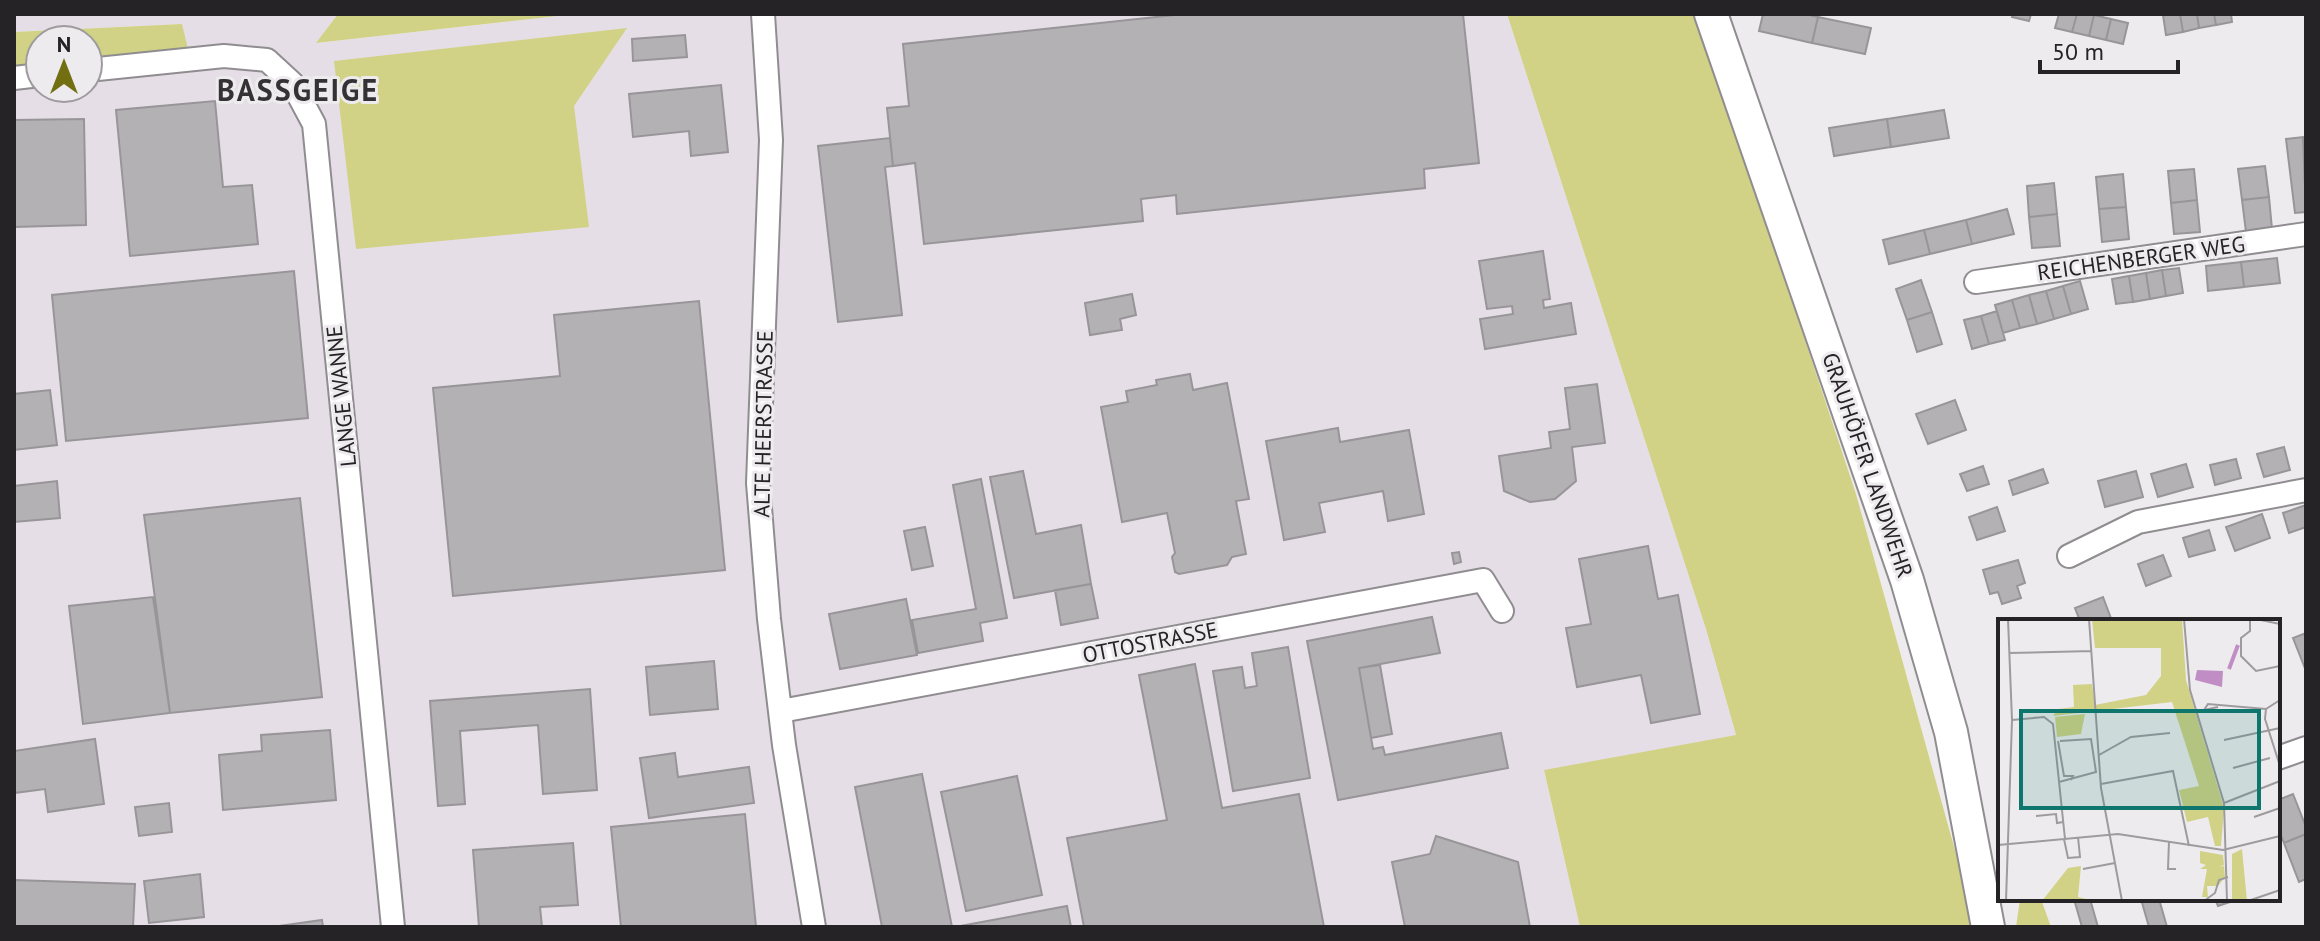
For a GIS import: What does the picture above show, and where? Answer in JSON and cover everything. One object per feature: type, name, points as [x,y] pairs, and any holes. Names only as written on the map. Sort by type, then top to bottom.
[{"type":"street","name":"ALTE HEERSTRASSE","points":[[763,14],[771,140],[758,483],[769,619],[784,745],[814,927]]},
{"type":"street","name":"GRAUHÖFER LANDWEHR","points":[[1711,14],[1907,580],[1951,732],[1991,890],[1988,927]]},
{"type":"street","name":"LANGE WANNE","points":[[104,68],[224,56],[267,60],[292,83],[314,124],[393,927]]},
{"type":"street","name":"REICHENBERGER WEG","points":[[1976,282],[2306,234]]},
{"type":"street","points":[[2069,556],[2138,522],[2306,490]]},
{"type":"street","name":"OTTOSTRASSE","points":[[781,711],[1350,602],[1483,580],[1502,611]]},
{"type":"street","points":[[2280,757],[2306,748]]},
{"type":"shaded area","points":[[14,14],[338,14],[317,43],[576,14],[1507,14],[1706,629],[1736,736],[1544,771],[1580,927],[14,927],[14,68],[24,67],[24,104],[104,104],[104,54],[181,24],[104,28],[104,24],[24,24],[24,32],[14,32]]},
{"type":"green space","points":[[338,14],[576,14],[316,43]]},
{"type":"green space","points":[[1507,14],[1697,14],[1856,494],[1974,927],[1580,927],[1544,770],[1736,735],[1706,629]]},
{"type":"green space","points":[[182,24],[188,49],[104,58],[104,28]]},
{"type":"green space","points":[[627,28],[574,106],[589,227],[356,249],[334,61]]},
{"type":"green space","points":[[14,32],[24,32],[24,67],[14,68]]},
{"type":"green space","points":[[2020,901],[2042,901],[2051,927],[2016,927]]},
{"type":"building","points":[[1184,14],[1463,14],[1479,163],[1424,169],[1425,188],[1177,214],[1176,195],[1141,199],[1143,221],[924,244],[915,163],[893,166],[887,108],[909,106],[903,44]]},
{"type":"building","points":[[1763,14],[1818,17],[1812,43],[1759,31]]},
{"type":"building","points":[[2013,14],[2031,14],[2029,21],[2012,17]]},
{"type":"building","points":[[2059,14],[2077,14],[2072,32],[2055,28]]},
{"type":"building","points":[[2077,14],[2094,15],[2089,36],[2072,32]]},
{"type":"building","points":[[2180,14],[2197,14],[2199,28],[2183,32]]},
{"type":"building","points":[[2180,14],[2183,32],[2166,35],[2163,15]]},
{"type":"building","points":[[2197,14],[2214,14],[2216,25],[2199,28]]},
{"type":"building","points":[[2214,14],[2231,14],[2232,22],[2216,25]]},
{"type":"building","points":[[2094,15],[2111,19],[2106,40],[2089,36]]},
{"type":"building","points":[[1818,17],[1871,28],[1865,54],[1812,43]]},
{"type":"building","points":[[2111,19],[2128,23],[2123,44],[2106,40]]},
{"type":"building","points":[[685,35],[687,57],[633,61],[632,39]]},
{"type":"building","points":[[721,85],[728,152],[691,156],[689,131],[633,137],[629,94]]},
{"type":"building","points":[[215,101],[223,187],[252,185],[258,244],[130,256],[116,110]]},
{"type":"building","points":[[1944,110],[1949,138],[1891,147],[1887,119]]},
{"type":"building","points":[[84,119],[86,225],[14,227],[14,120]]},
{"type":"building","points":[[1887,119],[1891,147],[1834,156],[1829,128]]},
{"type":"building","points":[[2303,137],[2306,212],[2295,213],[2286,139]]},
{"type":"building","points":[[890,138],[893,166],[885,167],[902,315],[838,322],[818,146]]},
{"type":"building","points":[[2265,166],[2269,197],[2242,200],[2238,169]]},
{"type":"building","points":[[2194,169],[2197,200],[2171,203],[2168,171]]},
{"type":"building","points":[[2123,174],[2126,207],[2099,209],[2096,177]]},
{"type":"building","points":[[2054,183],[2057,214],[2029,217],[2027,186]]},
{"type":"building","points":[[2269,197],[2272,229],[2246,232],[2242,200]]},
{"type":"building","points":[[2197,200],[2200,232],[2174,234],[2171,203]]},
{"type":"building","points":[[2126,207],[2129,239],[2102,242],[2099,209]]},
{"type":"building","points":[[2007,209],[2014,234],[1972,244],[1966,220]]},
{"type":"building","points":[[2057,214],[2060,246],[2032,248],[2029,217]]},
{"type":"building","points":[[1966,220],[1972,244],[1930,254],[1924,230]]},
{"type":"building","points":[[1924,230],[1930,254],[1889,264],[1883,240]]},
{"type":"building","points":[[1543,251],[1550,299],[1543,300],[1544,308],[1571,303],[1576,334],[1485,349],[1480,319],[1513,314],[1512,306],[1487,309],[1479,261]]},
{"type":"building","points":[[2277,258],[2280,283],[2244,287],[2241,262]]},
{"type":"building","points":[[2241,262],[2244,287],[2208,291],[2206,266]]},
{"type":"building","points":[[2179,268],[2183,293],[2166,296],[2162,270]]},
{"type":"building","points":[[2162,270],[2166,296],[2150,299],[2146,273]]},
{"type":"building","points":[[294,271],[308,418],[66,441],[52,295]]},
{"type":"building","points":[[2146,273],[2150,299],[2133,302],[2129,276]]},
{"type":"building","points":[[2129,276],[2133,302],[2116,304],[2112,279]]},
{"type":"building","points":[[1921,280],[1932,312],[1907,320],[1896,289]]},
{"type":"building","points":[[2080,281],[2088,309],[2071,314],[2063,286]]},
{"type":"building","points":[[2063,286],[2071,314],[2054,319],[2046,291]]},
{"type":"building","points":[[2046,291],[2054,319],[2037,324],[2029,295]]},
{"type":"building","points":[[1132,294],[1136,315],[1120,319],[1122,330],[1090,335],[1085,303]]},
{"type":"building","points":[[2029,295],[2037,324],[2020,328],[2012,300]]},
{"type":"building","points":[[2012,300],[2020,328],[2003,333],[1995,305]]},
{"type":"building","points":[[699,301],[725,570],[453,596],[433,388],[560,376],[554,315]]},
{"type":"building","points":[[1997,311],[2005,340],[1989,344],[1981,316]]},
{"type":"building","points":[[1932,312],[1942,344],[1917,352],[1907,320]]},
{"type":"building","points":[[1981,316],[1989,344],[1972,349],[1964,320]]},
{"type":"building","points":[[1190,374],[1193,390],[1227,383],[1249,499],[1236,501],[1246,554],[1232,557],[1227,565],[1179,574],[1175,572],[1172,557],[1175,553],[1167,513],[1122,522],[1101,407],[1128,402],[1126,391],[1157,385],[1156,380]]},
{"type":"building","points":[[1597,384],[1605,443],[1572,447],[1576,481],[1555,499],[1530,502],[1504,491],[1499,456],[1551,448],[1549,432],[1570,429],[1565,388]]},
{"type":"building","points":[[50,390],[57,445],[14,450],[14,394]]},
{"type":"building","points":[[1955,400],[1966,430],[1928,444],[1916,414]]},
{"type":"building","points":[[1338,428],[1340,442],[1409,430],[1424,514],[1388,521],[1383,491],[1319,503],[1325,532],[1284,540],[1266,441]]},
{"type":"building","points":[[2284,447],[2290,470],[2264,477],[2257,454]]},
{"type":"building","points":[[2236,459],[2241,478],[2215,485],[2210,465]]},
{"type":"building","points":[[2186,464],[2193,487],[2158,497],[2151,474]]},
{"type":"building","points":[[1983,466],[1989,484],[1967,491],[1960,474]]},
{"type":"building","points":[[2043,469],[2048,483],[2013,495],[2009,481]]},
{"type":"building","points":[[1023,471],[1036,534],[1081,525],[1091,584],[1014,598],[990,477]]},
{"type":"building","points":[[2136,471],[2143,497],[2105,507],[2098,481]]},
{"type":"building","points":[[981,479],[1007,618],[980,623],[983,641],[918,653],[912,620],[976,609],[953,485]]},
{"type":"building","points":[[57,481],[60,518],[14,522],[14,486]]},
{"type":"building","points":[[300,498],[322,697],[170,713],[144,515]]},
{"type":"building","points":[[2306,505],[2306,527],[2289,533],[2283,513]]},
{"type":"building","points":[[1997,507],[2005,531],[1977,540],[1969,517]]},
{"type":"building","points":[[2262,514],[2270,538],[2235,551],[2226,527]]},
{"type":"building","points":[[925,527],[933,566],[912,570],[904,531]]},
{"type":"building","points":[[2209,530],[2215,550],[2189,557],[2183,538]]},
{"type":"building","points":[[1648,546],[1658,599],[1678,595],[1700,714],[1651,723],[1641,675],[1577,687],[1566,628],[1591,624],[1579,559]]},
{"type":"building","points":[[1459,552],[1461,562],[1454,564],[1452,553]]},
{"type":"building","points":[[2163,555],[2171,576],[2146,586],[2138,564]]},
{"type":"building","points":[[2018,560],[2025,583],[2017,586],[2021,598],[2002,604],[1998,592],[1990,594],[1983,570]]},
{"type":"building","points":[[1091,584],[1098,618],[1061,625],[1055,590]]},
{"type":"building","points":[[153,597],[170,713],[83,724],[69,606]]},
{"type":"building","points":[[2103,597],[2111,619],[2079,619],[2075,608]]},
{"type":"building","points":[[906,599],[917,655],[840,669],[829,614]]},
{"type":"building","points":[[1432,617],[1440,653],[1359,668],[1373,749],[1383,747],[1385,755],[1501,733],[1508,768],[1338,800],[1307,641]]},
{"type":"building","points":[[2306,633],[2306,671],[2293,638]]},
{"type":"building","points":[[1288,647],[1310,778],[1233,791],[1213,671],[1242,667],[1245,688],[1257,686],[1252,653]]},
{"type":"building","points":[[714,661],[718,709],[650,715],[646,667]]},
{"type":"building","points":[[1195,664],[1222,808],[1299,794],[1324,927],[1084,927],[1067,838],[1167,820],[1139,675]]},
{"type":"building","points":[[1380,665],[1392,734],[1371,738],[1359,668]]},
{"type":"building","points":[[590,689],[597,790],[543,794],[538,725],[460,731],[465,804],[438,806],[430,701]]},
{"type":"building","points":[[330,730],[336,800],[223,810],[219,755],[262,751],[261,735]]},
{"type":"building","points":[[95,739],[104,804],[48,812],[45,789],[14,793],[14,751]]},
{"type":"building","points":[[675,753],[678,777],[749,767],[754,803],[649,818],[640,758]]},
{"type":"building","points":[[922,774],[952,927],[882,927],[855,787]]},
{"type":"building","points":[[1017,776],[1042,895],[966,911],[941,792]]},
{"type":"building","points":[[2293,794],[2306,827],[2306,834],[2284,843],[2280,833],[2280,799]]},
{"type":"building","points":[[169,803],[172,832],[139,836],[135,807]]},
{"type":"building","points":[[745,814],[756,927],[621,927],[611,827]]},
{"type":"building","points":[[2306,834],[2306,879],[2299,882],[2284,843]]},
{"type":"building","points":[[1436,836],[1518,862],[1530,927],[1405,927],[1392,862],[1430,854]]},
{"type":"building","points":[[573,843],[578,905],[540,907],[542,927],[479,927],[473,850]]},
{"type":"building","points":[[200,874],[204,917],[149,923],[144,881]]},
{"type":"building","points":[[14,880],[135,884],[133,927],[14,927]]},
{"type":"building","points":[[2075,901],[2091,901],[2098,927],[2082,927]]},
{"type":"building","points":[[2142,901],[2160,901],[2167,927],[2149,927]]},
{"type":"building","points":[[2216,901],[2233,901],[2218,906]]},
{"type":"building","points":[[1067,906],[1071,927],[955,927]]},
{"type":"building","points":[[322,920],[323,927],[272,927]]},
{"type":"district","name":"BASSGEIGE","points":[[298,91]]}]
